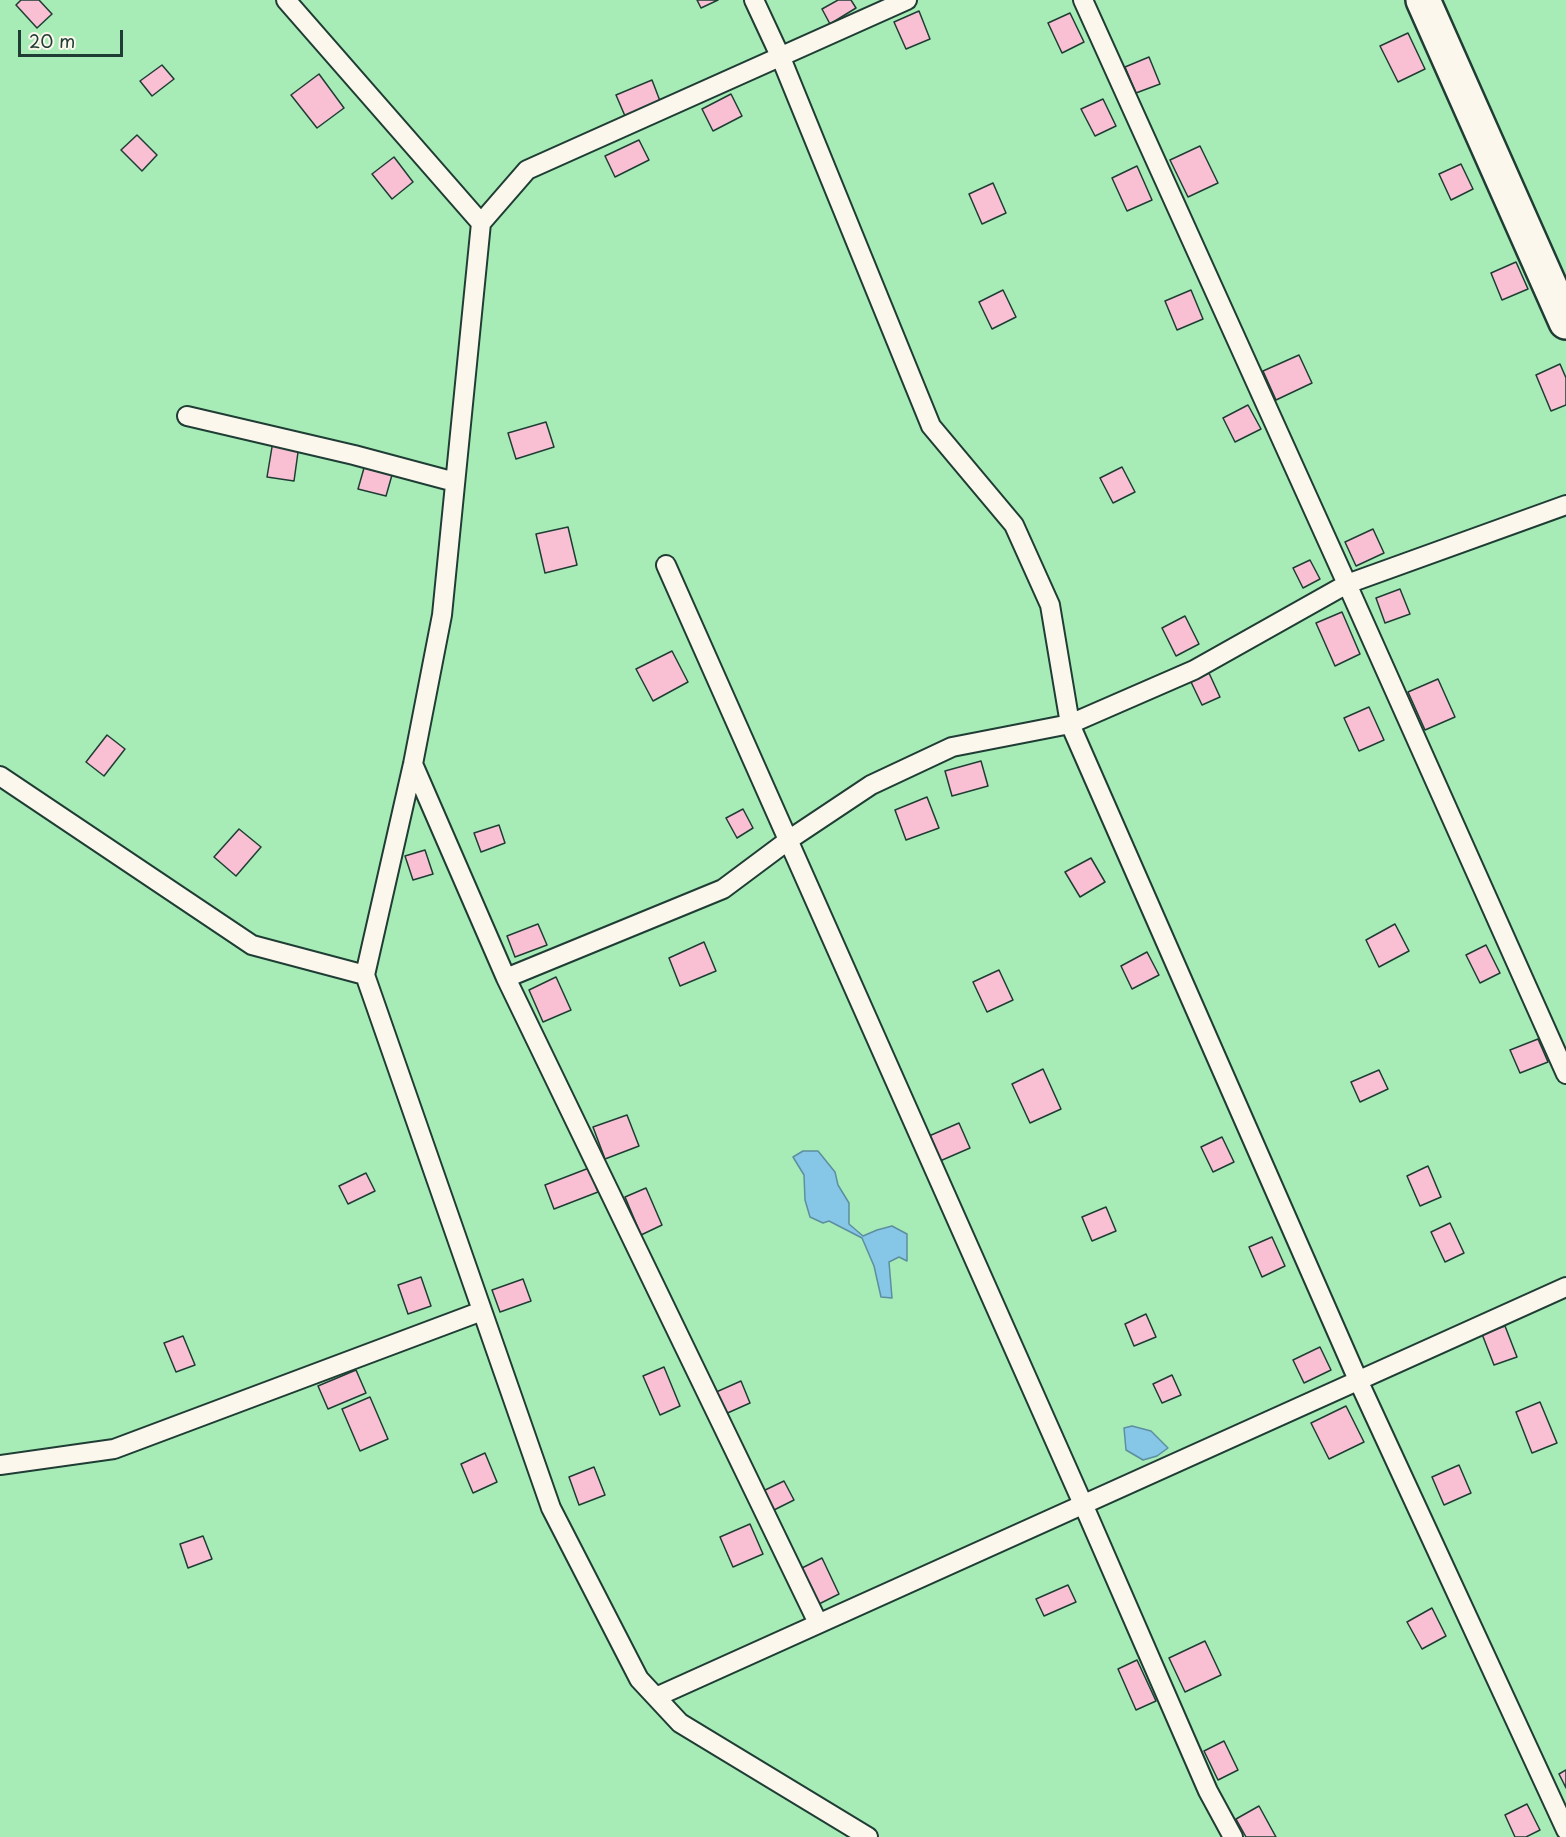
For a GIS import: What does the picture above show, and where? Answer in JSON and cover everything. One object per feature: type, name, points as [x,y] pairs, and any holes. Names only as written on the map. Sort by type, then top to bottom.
[{"type":"street","points":[[1424,0],[1566,322]]},
{"type":"lane","points":[[286,0],[481,223]]},
{"type":"lane","points":[[754,0],[781,58],[931,426],[1014,525],[1050,604],[1070,724],[1358,1380],[1566,1830]]},
{"type":"lane","points":[[868,1837],[680,1723],[639,1679],[551,1508],[365,975],[413,764],[442,615],[481,223],[527,170],[907,0]]},
{"type":"lane","points":[[1083,0],[1566,1074]]},
{"type":"lane","points":[[187,416],[354,455],[455,482]]},
{"type":"lane","points":[[506,978],[723,889],[790,839],[870,785],[952,747],[1070,724],[1194,669],[1347,584],[1566,505]]},
{"type":"lane","points":[[666,565],[790,839],[1208,1791],[1233,1837]]},
{"type":"lane","points":[[413,764],[506,978],[818,1623]]},
{"type":"lane","points":[[2,781],[252,945],[365,975]]},
{"type":"lane","points":[[656,1697],[1566,1287]]},
{"type":"lane","points":[[0,1465],[114,1449],[482,1311]]},
{"type":"green space","points":[[0,0],[1566,0],[1566,1837],[0,1837]]},
{"type":"water","points":[[803,1151],[818,1151],[835,1172],[838,1185],[849,1203],[849,1224],[863,1236],[892,1226],[907,1234],[907,1261],[899,1257],[889,1262],[892,1298],[881,1297],[874,1266],[862,1238],[829,1221],[823,1223],[810,1217],[805,1200],[804,1175],[793,1157]]},
{"type":"water","points":[[1132,1426],[1151,1431],[1168,1448],[1157,1456],[1143,1460],[1126,1450],[1124,1428]]},
{"type":"building","points":[[21,0],[39,0],[52,14],[37,28],[16,5]]},
{"type":"building","points":[[697,0],[718,0],[701,8]]},
{"type":"building","points":[[838,0],[851,0],[856,8],[830,24],[822,9]]},
{"type":"building","points":[[919,11],[930,39],[906,49],[894,22]]},
{"type":"building","points":[[1070,13],[1084,42],[1062,53],[1048,23]]},
{"type":"building","points":[[1408,33],[1425,69],[1398,82],[1380,46]]},
{"type":"building","points":[[1149,57],[1160,84],[1136,93],[1125,67]]},
{"type":"building","points":[[162,65],[174,79],[152,96],[140,81]]},
{"type":"building","points":[[319,74],[344,108],[317,128],[291,95]]},
{"type":"building","points":[[652,80],[660,101],[625,116],[616,95]]},
{"type":"building","points":[[731,94],[742,116],[713,131],[702,109]]},
{"type":"building","points":[[1103,99],[1116,126],[1095,136],[1081,109]]},
{"type":"building","points":[[137,135],[157,155],[142,171],[121,150]]},
{"type":"building","points":[[639,140],[649,160],[615,177],[605,156]]},
{"type":"building","points":[[1200,146],[1218,183],[1188,197],[1170,160]]},
{"type":"building","points":[[394,157],[413,182],[392,199],[372,174]]},
{"type":"building","points":[[1461,164],[1473,189],[1451,200],[1439,174]]},
{"type":"building","points":[[1137,166],[1152,200],[1127,211],[1112,178]]},
{"type":"building","points":[[993,183],[1006,213],[982,224],[969,194]]},
{"type":"building","points":[[1516,262],[1528,289],[1502,300],[1491,273]]},
{"type":"building","points":[[1003,290],[1016,317],[992,329],[979,302]]},
{"type":"building","points":[[1191,290],[1203,319],[1177,330],[1165,301]]},
{"type":"building","points":[[1299,355],[1312,383],[1276,400],[1263,371]]},
{"type":"building","points":[[1560,364],[1566,378],[1566,405],[1551,411],[1536,375]]},
{"type":"building","points":[[1248,405],[1261,429],[1235,442],[1223,418]]},
{"type":"building","points":[[546,422],[554,447],[516,459],[508,433]]},
{"type":"building","points":[[273,441],[299,445],[294,481],[267,477]]},
{"type":"building","points":[[1122,467],[1135,492],[1113,503],[1100,478]]},
{"type":"building","points":[[364,468],[392,475],[386,496],[358,489]]},
{"type":"building","points":[[568,527],[577,565],[545,573],[536,534]]},
{"type":"building","points":[[1373,529],[1384,553],[1356,566],[1345,542]]},
{"type":"building","points":[[1310,560],[1320,579],[1303,588],[1293,568]]},
{"type":"building","points":[[1400,589],[1410,614],[1385,623],[1376,598]]},
{"type":"building","points":[[1342,612],[1360,654],[1335,666],[1316,623]]},
{"type":"building","points":[[1185,616],[1199,644],[1176,656],[1162,628]]},
{"type":"building","points":[[672,651],[688,682],[653,701],[636,669]]},
{"type":"building","points":[[1209,673],[1220,697],[1202,705],[1191,682]]},
{"type":"building","points":[[1438,679],[1455,717],[1425,730],[1408,692]]},
{"type":"building","points":[[1369,707],[1384,740],[1359,751],[1344,718]]},
{"type":"building","points":[[107,735],[125,749],[104,776],[86,762]]},
{"type":"building","points":[[981,761],[988,786],[952,796],[945,771]]},
{"type":"building","points":[[927,797],[939,828],[906,840],[895,810]]},
{"type":"building","points":[[743,809],[753,828],[737,838],[726,818]]},
{"type":"building","points":[[499,825],[505,843],[481,852],[474,833]]},
{"type":"building","points":[[239,829],[261,847],[236,876],[214,857]]},
{"type":"building","points":[[425,850],[433,874],[413,880],[405,856]]},
{"type":"building","points":[[1091,858],[1105,882],[1080,897],[1065,872]]},
{"type":"building","points":[[538,924],[547,945],[515,957],[507,936]]},
{"type":"building","points":[[1395,924],[1409,951],[1379,967],[1366,940]]},
{"type":"building","points":[[704,942],[716,971],[680,986],[669,958]]},
{"type":"building","points":[[1486,945],[1500,973],[1480,983],[1466,955]]},
{"type":"building","points":[[1147,952],[1159,975],[1132,989],[1121,966]]},
{"type":"building","points":[[999,970],[1013,1000],[987,1012],[973,982]]},
{"type":"building","points":[[556,977],[571,1010],[543,1022],[529,990]]},
{"type":"building","points":[[1538,1039],[1548,1062],[1520,1073],[1510,1050]]},
{"type":"building","points":[[1043,1069],[1061,1109],[1030,1123],[1012,1084]]},
{"type":"building","points":[[1379,1070],[1388,1089],[1360,1102],[1351,1082]]},
{"type":"building","points":[[627,1115],[639,1146],[605,1159],[593,1127]]},
{"type":"building","points":[[959,1123],[970,1148],[940,1161],[929,1136]]},
{"type":"building","points":[[1222,1137],[1234,1162],[1213,1172],[1201,1147]]},
{"type":"building","points":[[1428,1166],[1441,1197],[1420,1206],[1407,1176]]},
{"type":"building","points":[[589,1168],[598,1192],[554,1209],[545,1185]]},
{"type":"building","points":[[366,1173],[375,1191],[348,1204],[339,1186]]},
{"type":"building","points":[[646,1188],[662,1225],[641,1235],[625,1197]]},
{"type":"building","points":[[1106,1207],[1116,1231],[1092,1241],[1082,1217]]},
{"type":"building","points":[[1450,1223],[1464,1253],[1445,1262],[1431,1232]]},
{"type":"building","points":[[1272,1237],[1285,1266],[1262,1277],[1249,1247]]},
{"type":"building","points":[[421,1277],[431,1306],[408,1314],[398,1285]]},
{"type":"building","points":[[523,1279],[531,1301],[500,1312],[492,1290]]},
{"type":"building","points":[[1146,1314],[1156,1337],[1134,1346],[1125,1324]]},
{"type":"building","points":[[1505,1326],[1517,1357],[1494,1365],[1482,1334]]},
{"type":"building","points":[[183,1336],[195,1365],[176,1372],[164,1343]]},
{"type":"building","points":[[1320,1347],[1331,1370],[1304,1383],[1293,1360]]},
{"type":"building","points":[[664,1367],[680,1406],[660,1415],[643,1376]]},
{"type":"building","points":[[356,1370],[366,1393],[328,1409],[318,1386]]},
{"type":"building","points":[[1172,1375],[1181,1395],[1162,1403],[1153,1384]]},
{"type":"building","points":[[741,1381],[750,1403],[723,1415],[714,1393]]},
{"type":"building","points":[[370,1397],[388,1439],[360,1451],[342,1409]]},
{"type":"building","points":[[1540,1402],[1557,1443],[1532,1453],[1516,1412]]},
{"type":"building","points":[[1346,1406],[1364,1442],[1329,1459],[1311,1423]]},
{"type":"building","points":[[485,1453],[497,1482],[473,1493],[461,1464]]},
{"type":"building","points":[[1459,1465],[1471,1493],[1444,1505],[1432,1477]]},
{"type":"building","points":[[594,1467],[605,1495],[579,1505],[569,1477]]},
{"type":"building","points":[[784,1481],[794,1500],[770,1512],[761,1492]]},
{"type":"building","points":[[750,1524],[763,1554],[733,1567],[720,1537]]},
{"type":"building","points":[[203,1536],[212,1559],[188,1568],[180,1544]]},
{"type":"building","points":[[822,1558],[839,1594],[819,1604],[802,1568]]},
{"type":"building","points":[[1068,1585],[1076,1602],[1044,1616],[1036,1599]]},
{"type":"building","points":[[1432,1608],[1446,1636],[1422,1649],[1407,1622]]},
{"type":"building","points":[[1205,1641],[1221,1675],[1185,1692],[1169,1658]]},
{"type":"building","points":[[1137,1660],[1156,1701],[1136,1710],[1118,1669]]},
{"type":"building","points":[[1224,1741],[1238,1770],[1218,1780],[1204,1751]]},
{"type":"building","points":[[1566,1770],[1566,1788],[1559,1774]]},
{"type":"building","points":[[1527,1804],[1540,1830],[1526,1837],[1515,1837],[1505,1815]]},
{"type":"building","points":[[1259,1806],[1276,1837],[1246,1837],[1236,1819]]}]
